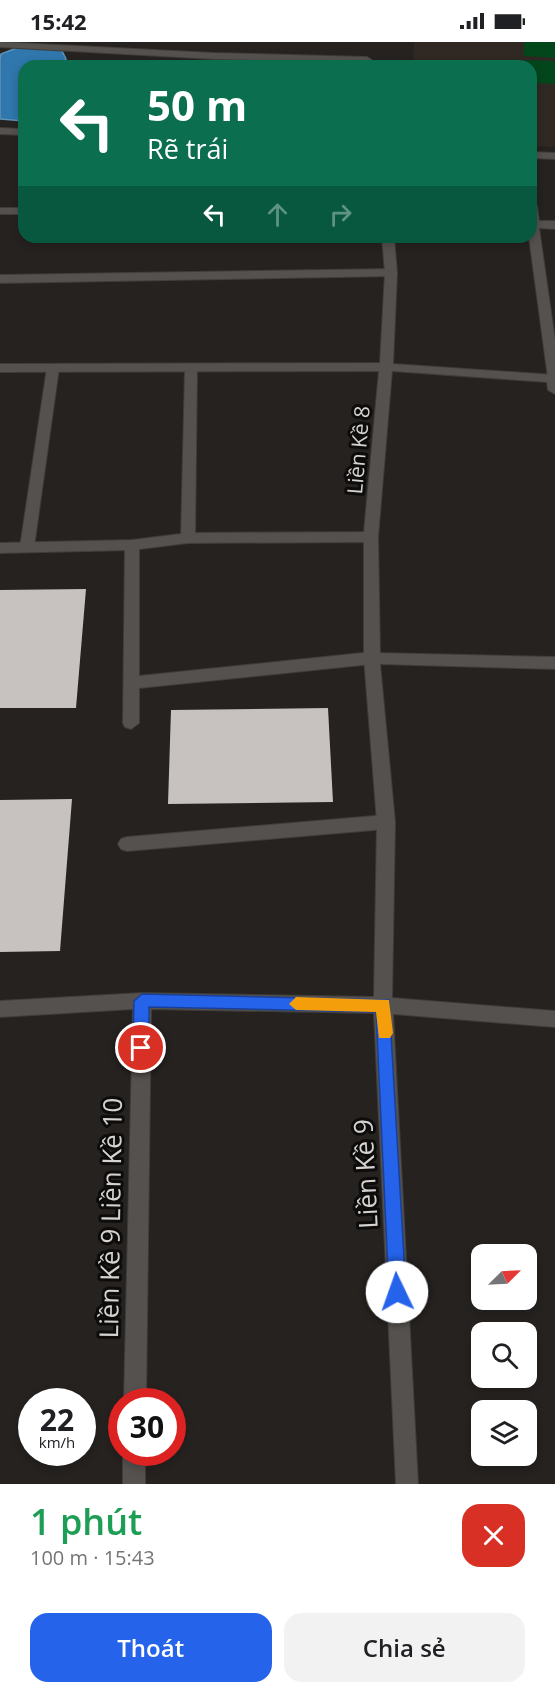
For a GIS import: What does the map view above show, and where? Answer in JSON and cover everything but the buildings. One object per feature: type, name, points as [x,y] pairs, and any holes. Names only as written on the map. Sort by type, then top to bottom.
[{"type":"street","points":[[0,44],[225,57],[367,60]]},
{"type":"street","points":[[0,131],[18,132]]},
{"type":"street","points":[[537,155],[555,156]]},
{"type":"street","points":[[0,211],[18,211]]},
{"type":"street","points":[[537,224],[555,225]]},
{"type":"street","name":"Liền Kề 8","points":[[386,822],[372,658],[371,537],[386,368],[391,273],[388,243]]},
{"type":"street","points":[[0,368],[386,368],[554,382],[549,307],[537,243]]},
{"type":"street","points":[[0,279],[391,273]]},
{"type":"street","points":[[27,547],[53,368]]},
{"type":"street","points":[[188,538],[191,369]]},
{"type":"street","points":[[0,548],[132,545],[188,538],[371,537]]},
{"type":"street","points":[[131,723],[132,545]]},
{"type":"street","points":[[131,682],[372,658],[555,663]]},
{"type":"street","points":[[127,844],[386,822]]},
{"type":"street","name":"Liền Kề 9","points":[[386,822],[384,1005],[407,1484]]},
{"type":"street","points":[[0,1009],[142,1001],[384,1005],[555,1018]]},
{"type":"street","name":"Liền Kề 9 Liền Kề 10","points":[[135,1388],[142,1001]]},
{"type":"street","points":[[134,1466],[134,1484]]},
{"type":"shaded area","points":[[414,42],[555,42],[555,147],[537,146],[537,60],[413,60]]},
{"type":"green space","points":[[524,42],[555,42],[555,58],[524,56]]},
{"type":"green space","points":[[537,60],[555,61],[555,84],[537,83]]},
{"type":"water","points":[[19,47],[61,49],[66,59],[18,60],[18,120],[0,119],[1,54]]},
{"type":"slow traffic","points":[[296,1004],[384,1005],[385,1033]]},
{"type":"route","points":[[141,1048],[142,1001],[384,1005],[397,1292]]}]
